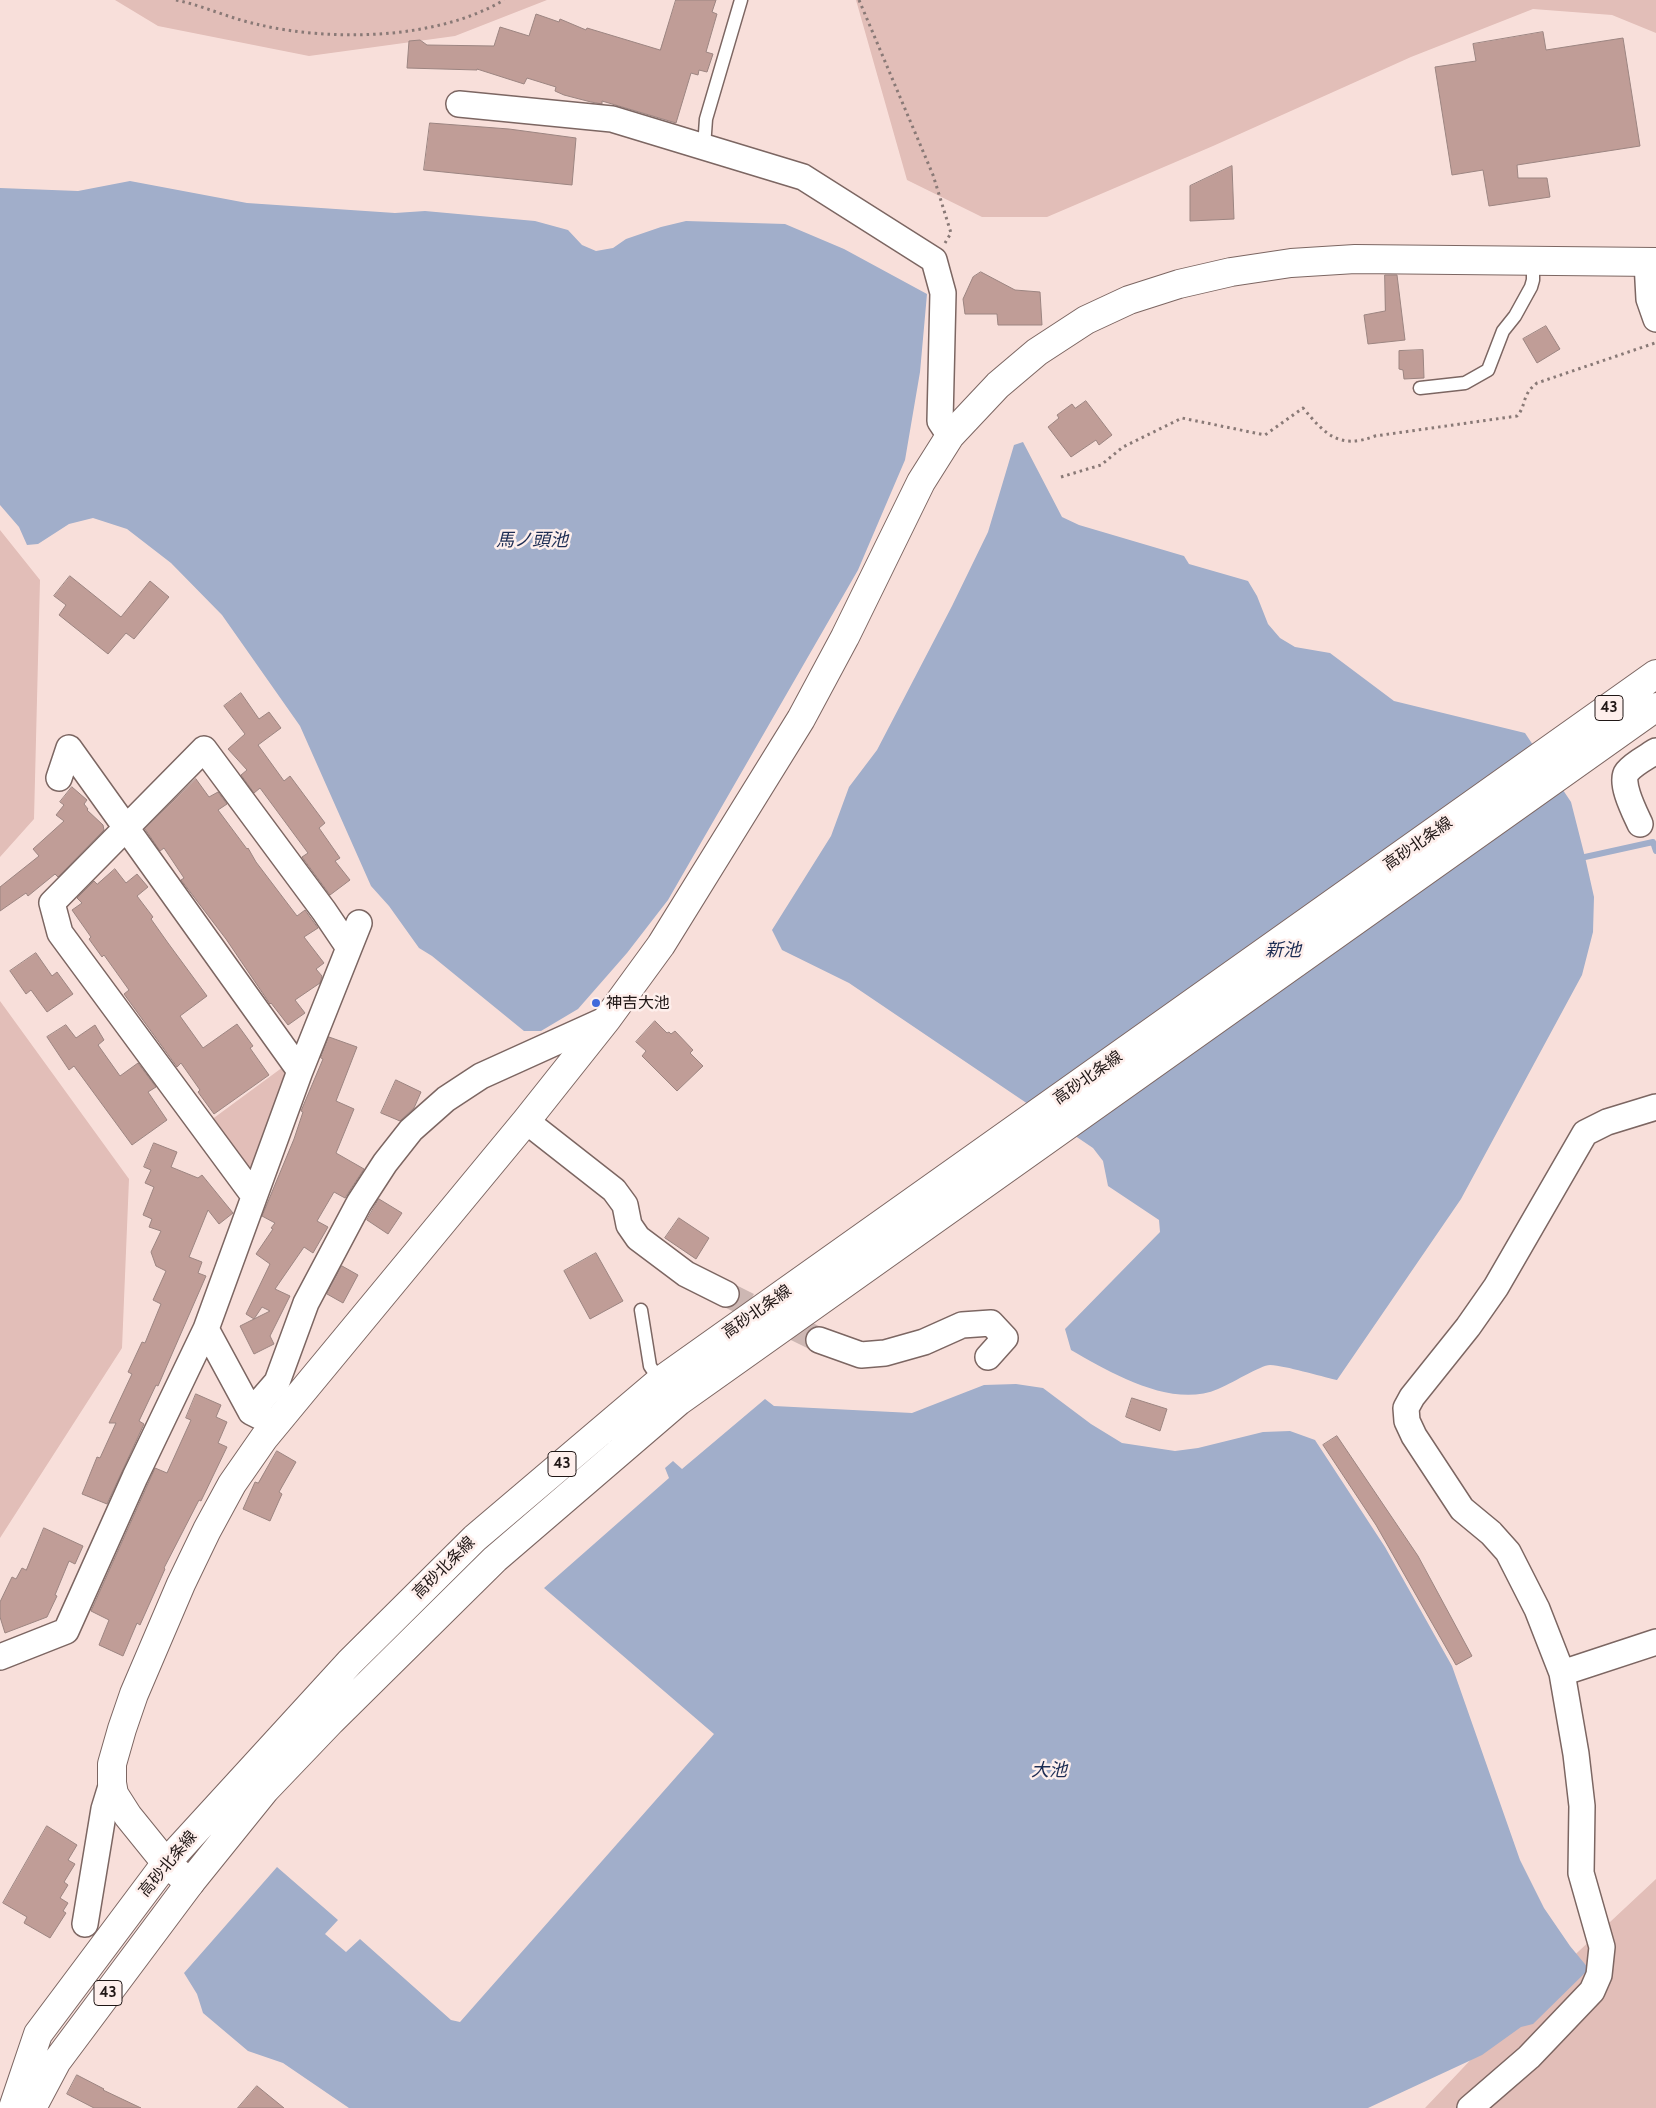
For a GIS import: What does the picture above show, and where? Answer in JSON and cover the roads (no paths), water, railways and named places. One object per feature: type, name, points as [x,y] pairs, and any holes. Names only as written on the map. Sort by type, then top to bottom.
[{"type":"main road","points":[[190,1883],[166,1863],[128,1816],[114,1794],[112,1764],[134,1694],[181,1584],[207,1530],[232,1484],[264,1438],[526,1121],[607,1019],[661,945],[800,719],[845,637],[921,482],[950,436],[998,385],[1037,352],[1086,320],[1129,300],[1179,284],[1231,272],[1291,263],[1354,259],[1651,262]]},
{"type":"main road","name":"高砂北条線","points":[[13,2108],[38,2034],[166,1863],[350,1662],[475,1538],[660,1381],[1656,674]]},
{"type":"main road","name":"高砂北条線","points":[[32,2108],[57,2061],[190,1883],[265,1790],[495,1559],[679,1402],[1656,707]]},
{"type":"street","points":[[459,104],[612,119],[803,177],[934,260],[943,293],[940,420],[950,436]]},
{"type":"street","points":[[1651,262],[1649,299],[1656,319]]},
{"type":"street","points":[[59,778],[69,748],[300,1071]]},
{"type":"street","points":[[254,1196],[60,933],[52,904],[204,749],[324,911],[349,948]]},
{"type":"street","points":[[1640,824],[1625,786],[1624,777],[1628,771],[1656,751]]},
{"type":"street","points":[[0,1657],[66,1631],[135,1477],[206,1329],[300,1071],[359,922]]},
{"type":"street","points":[[251,1412],[277,1382],[306,1303],[359,1203],[385,1163],[412,1130],[446,1099],[481,1076],[607,1019]]},
{"type":"street","points":[[1470,2108],[1529,2057],[1592,1991],[1599,1975],[1602,1947],[1581,1873],[1582,1806],[1576,1754],[1562,1673],[1537,1609],[1508,1552],[1490,1533],[1462,1509],[1414,1436],[1406,1421],[1406,1408],[1412,1397],[1496,1287],[1585,1132],[1608,1122],[1656,1107]]},
{"type":"street","points":[[526,1121],[614,1190],[625,1205],[630,1225],[638,1238],[686,1274],[726,1294]]},
{"type":"street","points":[[819,1340],[861,1355],[885,1353],[924,1342],[962,1325],[991,1323],[1005,1338],[988,1357]]},
{"type":"street","points":[[206,1329],[251,1412],[276,1425]]},
{"type":"street","points":[[1562,1673],[1656,1642]]},
{"type":"street","points":[[85,1924],[104,1809],[112,1783]]},
{"type":"lane","points":[[704,147],[706,119],[741,0]]},
{"type":"lane","points":[[1420,388],[1465,383],[1488,370],[1503,331],[1515,316],[1531,288],[1534,280],[1533,261]]},
{"type":"lane","points":[[641,1310],[650,1366],[660,1381]]},
{"type":"water","name":"馬ノ頭池","points":[[130,181],[247,203],[395,213],[425,211],[535,221],[568,230],[582,245],[596,251],[613,248],[626,239],[686,221],[785,224],[844,249],[927,294],[920,372],[905,460],[858,570],[668,900],[627,953],[578,1009],[541,1031],[524,1031],[432,956],[419,948],[389,906],[371,886],[300,726],[222,615],[171,563],[127,529],[93,518],[69,524],[38,544],[27,545],[19,527],[0,505],[0,188],[78,191]]},
{"type":"water","name":"新池","points":[[1023,442],[1062,517],[1079,525],[1184,556],[1189,564],[1248,581],[1257,596],[1268,624],[1280,638],[1295,647],[1330,653],[1394,701],[1525,733],[1571,802],[1594,897],[1593,932],[1582,975],[1461,1199],[1337,1380],[1270,1365],[1218,1389],[1200,1394],[1181,1395],[1142,1386],[1104,1369],[1071,1350],[1065,1329],[1160,1232],[1159,1220],[1108,1186],[1103,1161],[1093,1148],[849,983],[782,950],[772,930],[831,836],[849,787],[877,750],[952,606],[988,532],[1014,445]]},
{"type":"water","name":"大池","points":[[1016,1384],[1043,1388],[1091,1424],[1122,1443],[1175,1451],[1198,1448],[1263,1432],[1290,1431],[1315,1440],[1385,1547],[1452,1666],[1520,1860],[1544,1908],[1570,1946],[1589,1969],[1533,2024],[1521,2027],[1482,2055],[1368,2108],[349,2108],[283,2063],[248,2051],[203,2013],[197,1994],[184,1973],[277,1867],[338,1920],[325,1934],[346,1952],[360,1939],[451,2020],[460,2022],[714,1734],[544,1588],[669,1478],[665,1468],[673,1461],[682,1469],[765,1399],[774,1406],[912,1413],[984,1385]]},
{"type":"waterway","points":[[1585,857],[1653,842],[1656,851]]},
{"type":"tunnel","points":[[726,1294],[819,1340]]},
{"type":"place","name":"神吉大池","points":[[596,1003]]}]
